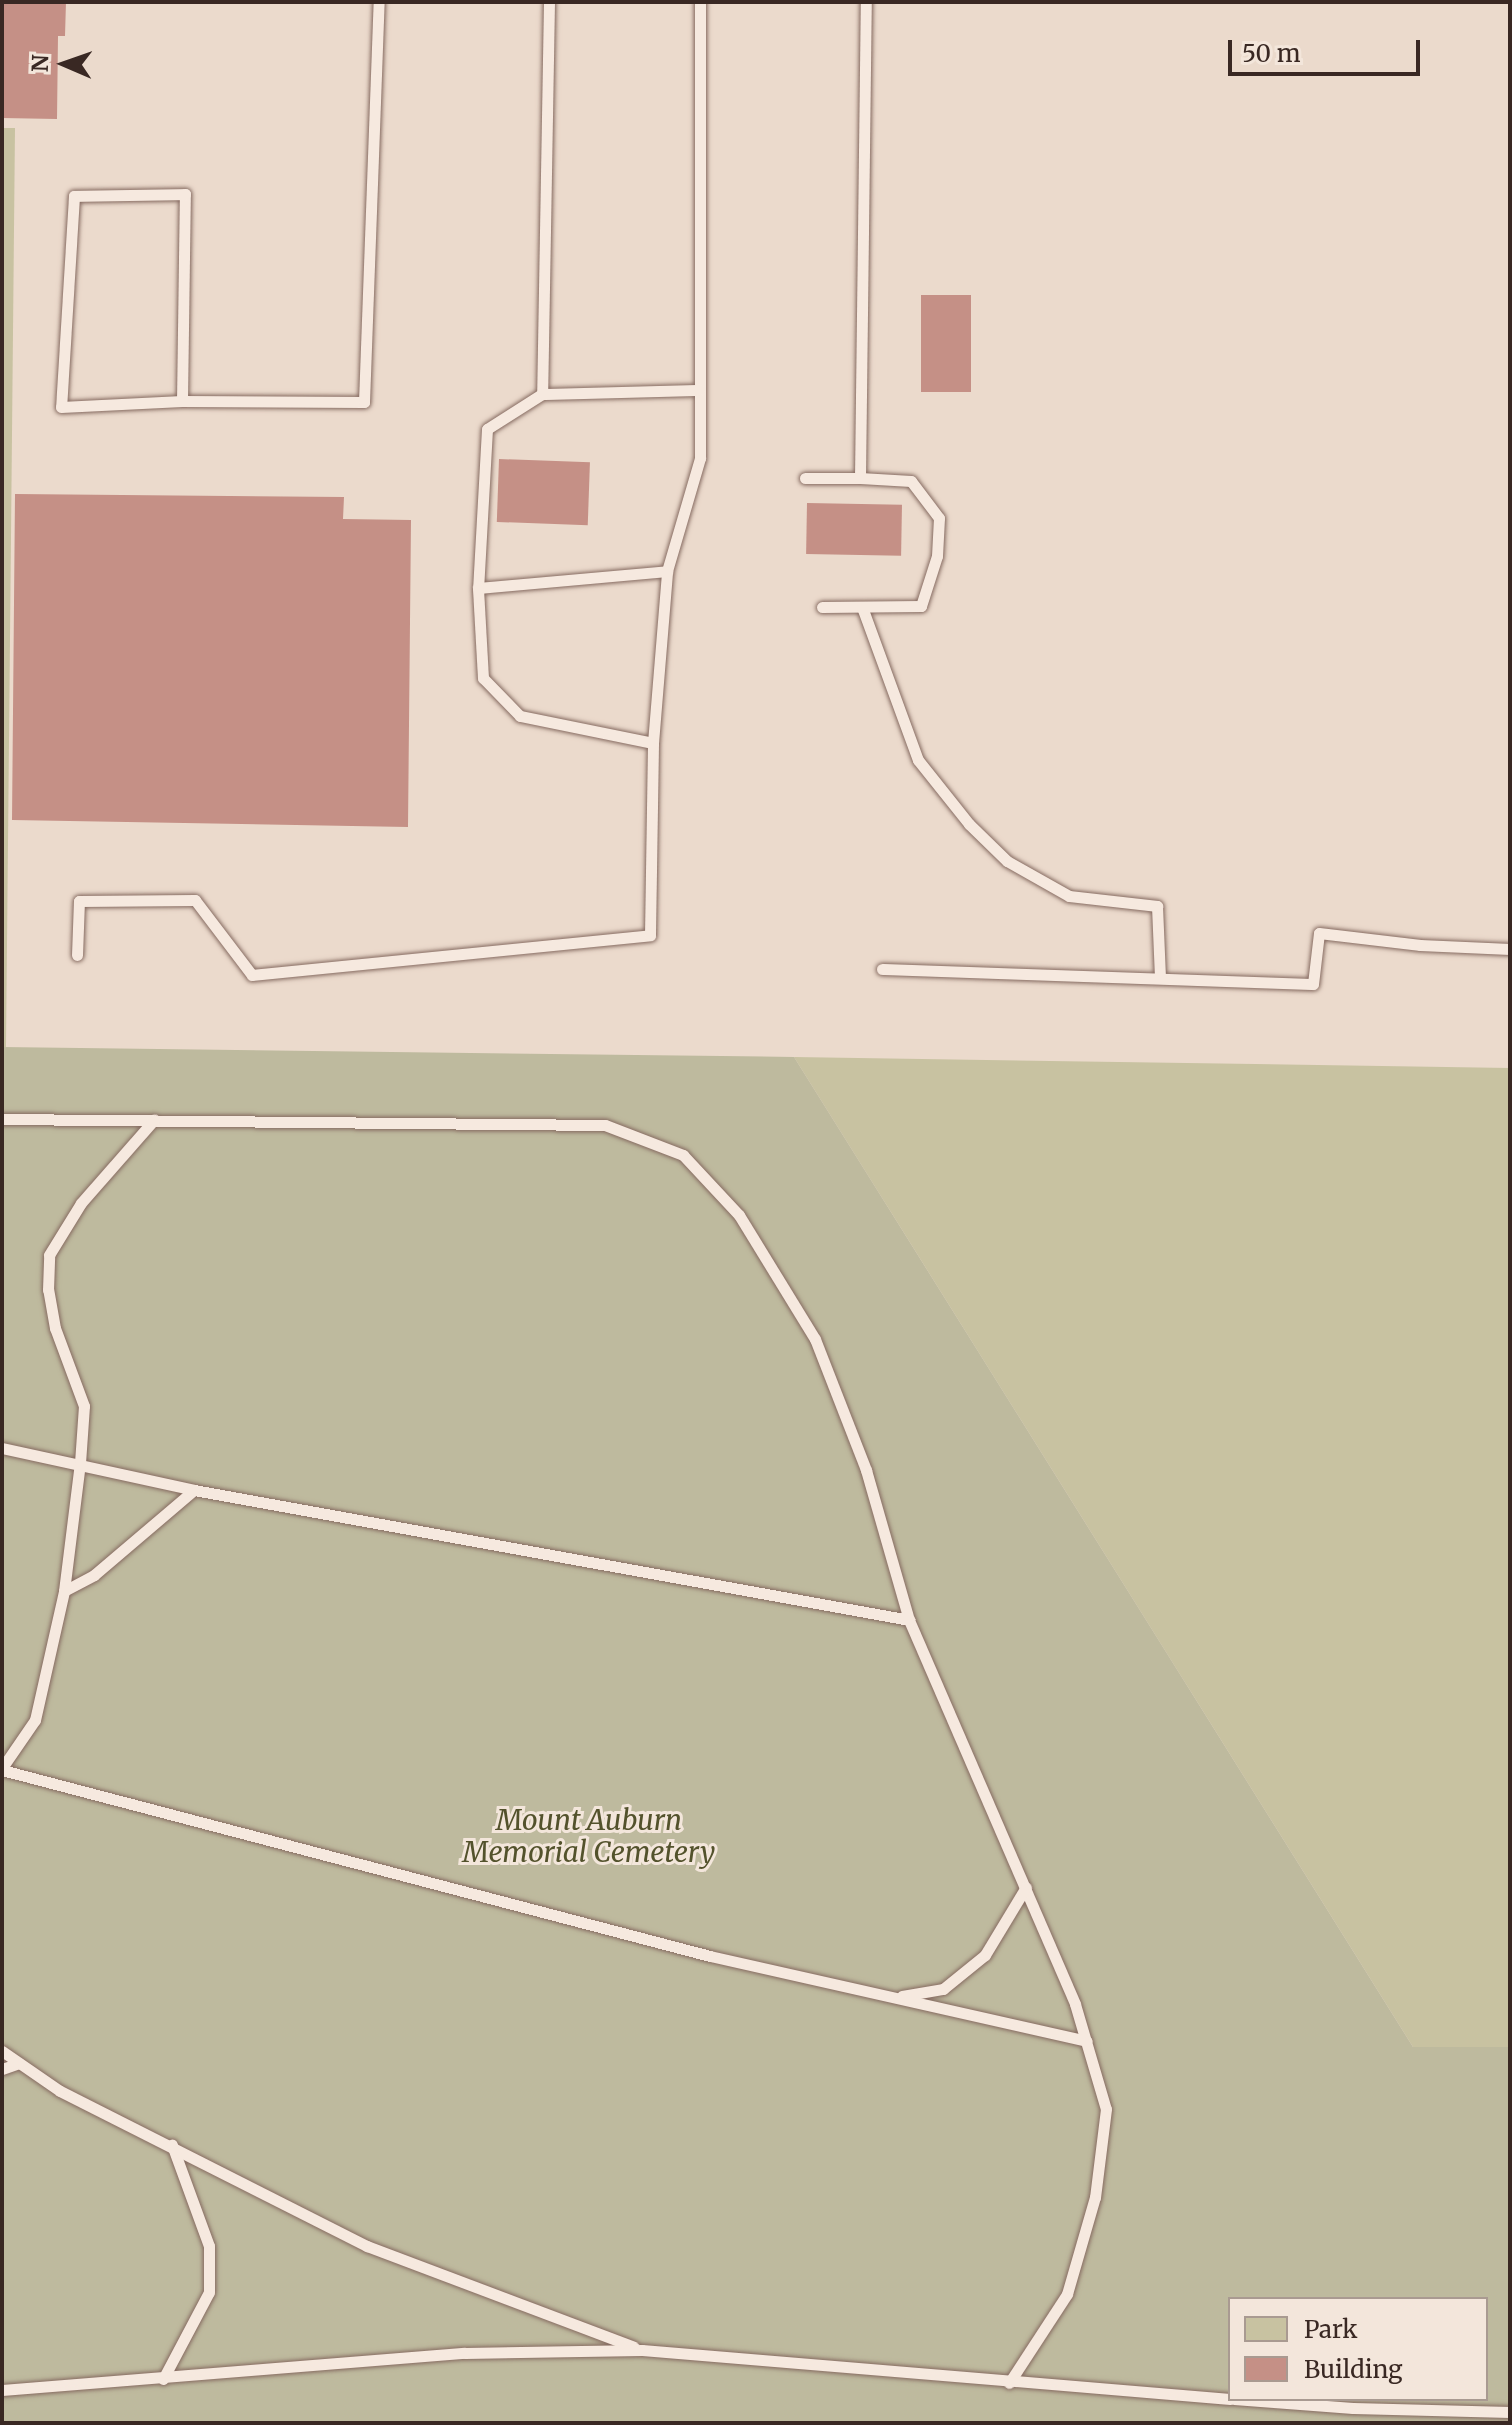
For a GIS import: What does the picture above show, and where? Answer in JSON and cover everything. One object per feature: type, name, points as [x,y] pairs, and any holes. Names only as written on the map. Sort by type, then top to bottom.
[{"type":"lane","points":[[182,401],[185,194],[74,196],[61,407],[182,401],[364,402],[379,2]]},
{"type":"lane","points":[[542,394],[549,2]]},
{"type":"lane","points":[[77,955],[79,901],[195,900],[252,975],[650,935],[653,743],[667,571],[700,458],[700,2]]},
{"type":"lane","points":[[860,478],[866,2]]},
{"type":"lane","points":[[653,743],[520,716],[483,678],[478,588],[487,429],[542,394],[700,390]]},
{"type":"lane","points":[[805,478],[911,481],[939,518],[937,556],[921,606],[822,607]]},
{"type":"lane","points":[[478,588],[667,571]]},
{"type":"lane","points":[[862,607],[918,760],[969,824],[1007,861],[1069,896],[1157,906],[1160,978]]},
{"type":"lane","points":[[882,969],[1313,984],[1319,933],[1420,945],[1510,949]]},
{"type":"lane","points":[[2,1119],[605,1125],[683,1155],[739,1215],[815,1339],[866,1470],[909,1620],[1026,1887],[1087,2041],[1106,2109],[1095,2197],[1067,2294],[1009,2383]]},
{"type":"lane","points":[[154,1120],[81,1203],[49,1255],[48,1290],[55,1328],[84,1406],[80,1463],[64,1591],[35,1720],[2,1769],[710,1956],[1087,2041]]},
{"type":"lane","points":[[2,1448],[194,1490],[909,1620]]},
{"type":"lane","points":[[64,1591],[94,1575],[194,1490]]},
{"type":"lane","points":[[895,1997],[943,1989],[985,1955],[1026,1887]]},
{"type":"lane","points":[[2,2051],[60,2091],[367,2246],[642,2350]]},
{"type":"lane","points":[[2,2069],[19,2063]]},
{"type":"lane","points":[[163,2379],[209,2292],[209,2246],[172,2145]]},
{"type":"lane","points":[[2,2390],[465,2353],[642,2350],[1009,2383],[1228,2399]]},
{"type":"lane","points":[[1259,2401],[1353,2408],[1510,2412]]},
{"type":"green space","points":[[2,128],[15,128],[6,1047],[2,1047]]},
{"type":"green space","name":"Mount Auburn Memorial Cemetery","points":[[2,1047],[794,1057],[1413,2047],[1510,2047],[1510,2423],[2,2423]]},
{"type":"green space","points":[[794,1057],[1510,1068],[1510,2047],[1413,2047]]},
{"type":"building","points":[[2,2],[66,2],[65,36],[58,36],[57,119],[2,118]]},
{"type":"building","points":[[921,295],[971,295],[971,392],[921,392]]},
{"type":"building","points":[[499,459],[590,462],[588,525],[497,522]]},
{"type":"building","points":[[15,494],[344,497],[343,519],[411,520],[408,827],[12,820]]},
{"type":"building","points":[[807,503],[902,505],[901,556],[806,554]]}]
